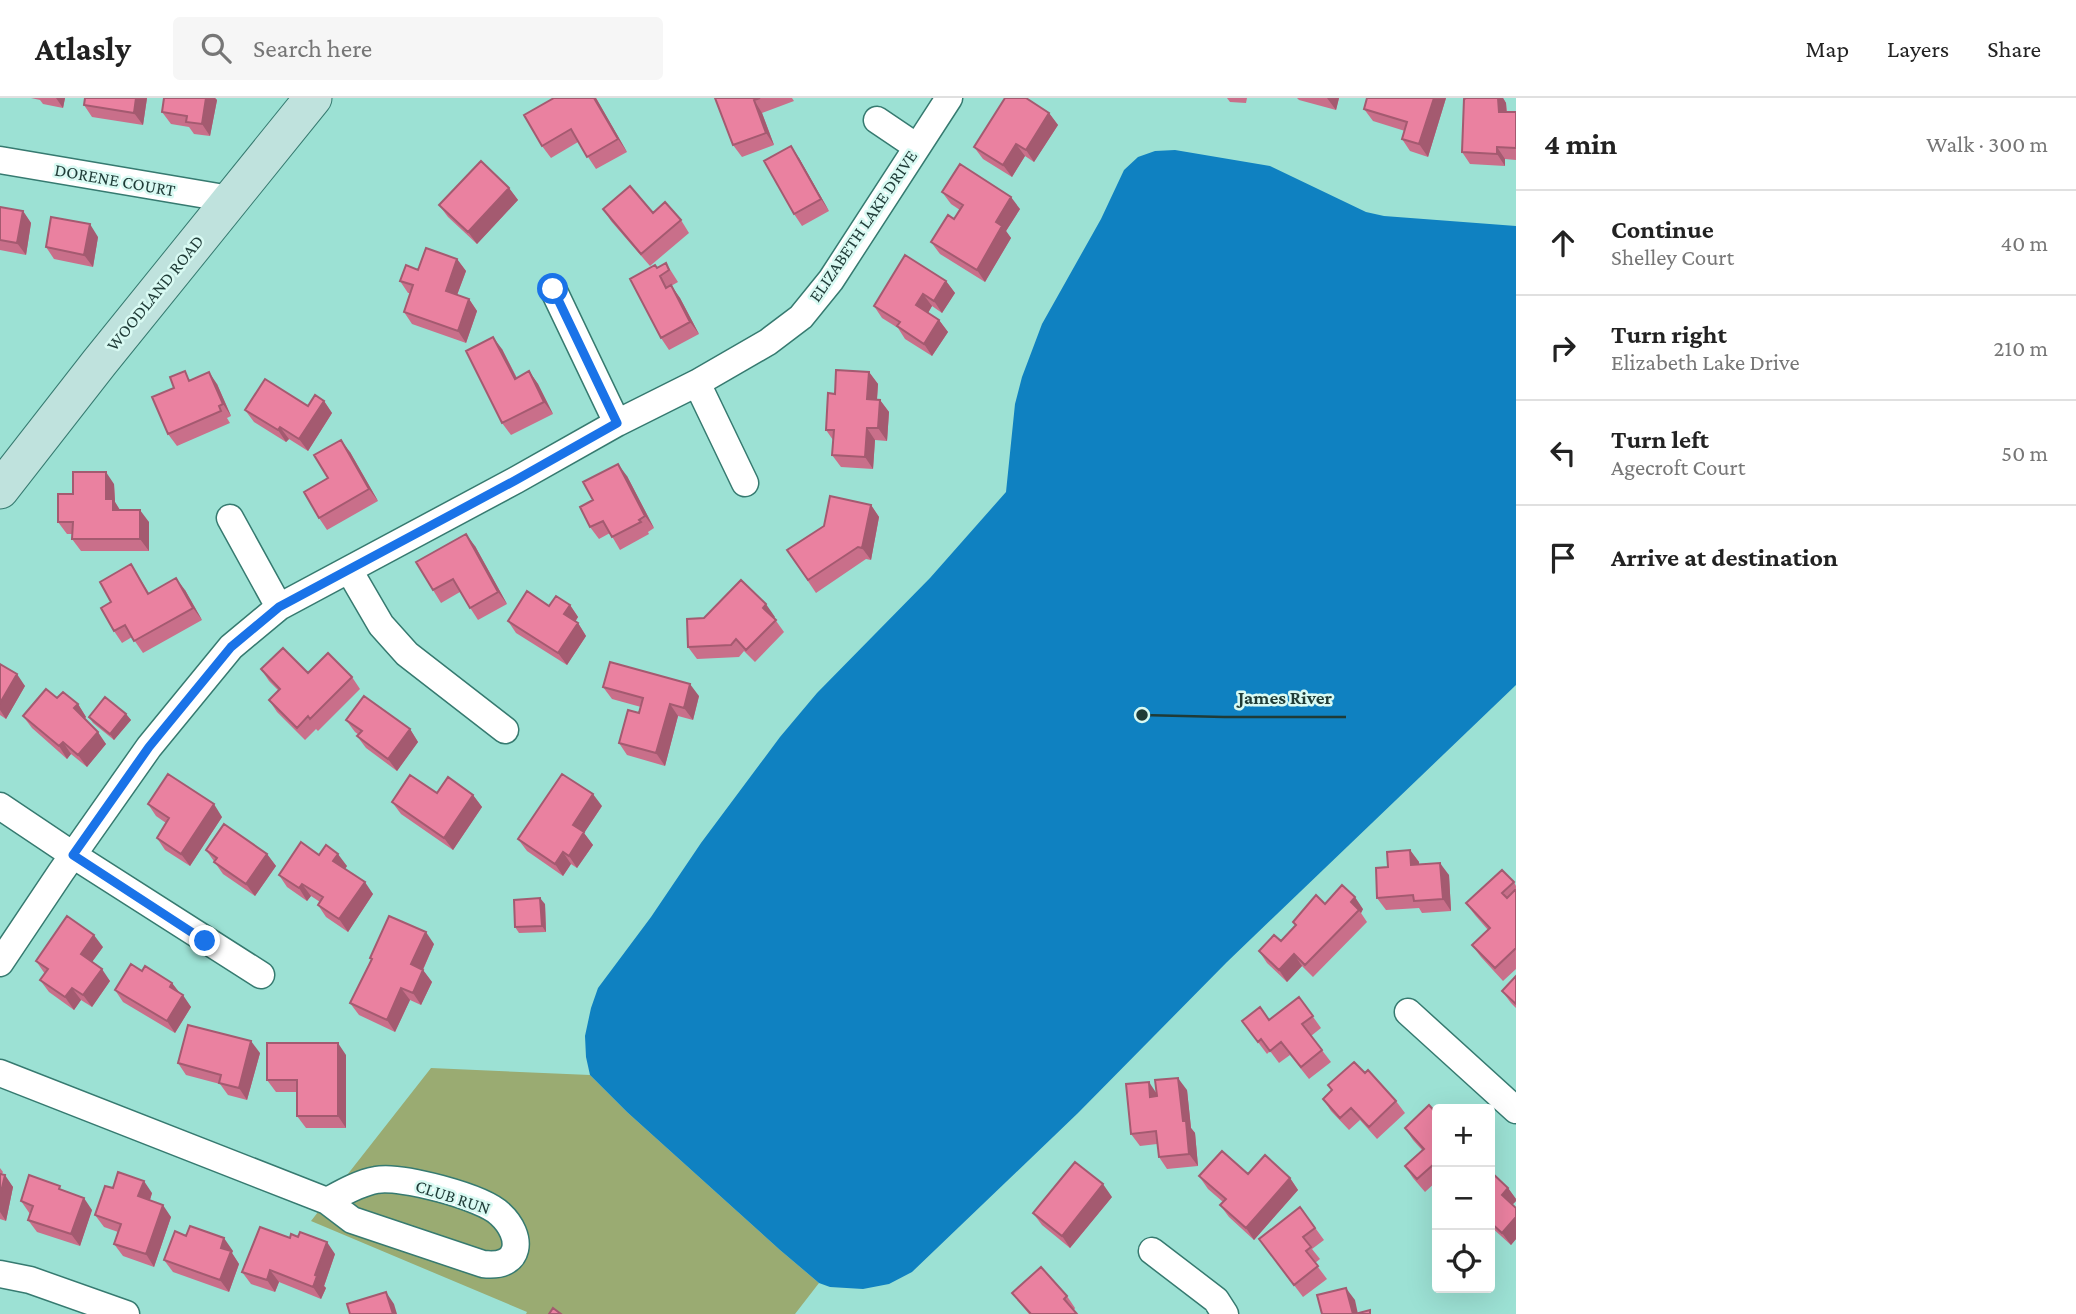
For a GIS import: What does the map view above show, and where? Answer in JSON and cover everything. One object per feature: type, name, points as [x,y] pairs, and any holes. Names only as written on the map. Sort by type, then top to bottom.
[{"type":"main road","name":"WOODLAND ROAD","points":[[0,490],[313,98]]},
{"type":"street","name":"ELIZABETH LAKE DRIVE","points":[[0,963],[149,747],[231,647],[279,607],[617,423],[697,383],[768,342],[801,317],[831,280],[949,98]]},
{"type":"street","points":[[877,120],[917,147]]},
{"type":"street","name":"DORENE COURT","points":[[0,160],[230,200]]},
{"type":"street","points":[[553,289],[617,423]]},
{"type":"street","points":[[697,383],[745,483]]},
{"type":"street","points":[[230,518],[279,607]]},
{"type":"street","points":[[349,570],[382,625],[407,654],[505,730]]},
{"type":"street","points":[[0,806],[261,975]]},
{"type":"street","points":[[1408,1012],[1516,1110]]},
{"type":"street","name":"CLUB RUN","points":[[0,1073],[327,1201],[352,1220],[483,1264],[496,1266],[508,1262],[514,1254],[517,1242],[511,1226],[498,1211],[429,1186],[394,1179],[378,1179],[327,1201]]},
{"type":"street","points":[[1152,1251],[1216,1300],[1225,1314]]},
{"type":"street","points":[[0,1274],[30,1280],[126,1314]]},
{"type":"green space","points":[[431,1068],[590,1075],[627,1112],[819,1283],[795,1314],[526,1314],[527,1312],[311,1221]]},
{"type":"water","points":[[1175,150],[1270,166],[1366,212],[1384,216],[1516,226],[1516,685],[1227,962],[1078,1113],[912,1272],[889,1284],[863,1289],[830,1287],[819,1283],[780,1250],[627,1112],[590,1075],[585,1036],[591,1008],[598,988],[780,737],[817,693],[930,578],[1006,492],[1015,404],[1042,324],[1101,219],[1124,170],[1138,157],[1155,151]]},
{"type":"building","points":[[85,98],[136,98],[134,113],[84,105]]},
{"type":"building","points":[[164,98],[206,98],[202,124],[186,122],[187,116],[162,112]]},
{"type":"building","points":[[554,98],[594,98],[618,139],[587,157],[571,129],[542,146],[524,115]]},
{"type":"building","points":[[715,98],[760,98],[754,100],[766,133],[733,145]]},
{"type":"building","points":[[1005,98],[1026,98],[1049,113],[1026,150],[1016,144],[1003,165],[974,147]]},
{"type":"building","points":[[1367,98],[1434,98],[1419,144],[1402,139],[1407,122],[1364,109]]},
{"type":"building","points":[[1466,98],[1498,98],[1499,112],[1516,112],[1516,148],[1497,147],[1497,154],[1462,152]]},
{"type":"building","points":[[791,146],[821,199],[794,214],[764,161]]},
{"type":"building","points":[[481,161],[509,188],[468,232],[439,205]]},
{"type":"building","points":[[960,164],[1011,197],[996,222],[1002,226],[977,270],[931,242],[948,215],[954,219],[963,205],[942,192]]},
{"type":"building","points":[[630,186],[653,213],[665,202],[681,220],[641,254],[603,209]]},
{"type":"building","points":[[0,207],[23,211],[17,243],[0,240]]},
{"type":"building","points":[[51,217],[90,224],[84,255],[46,247]]},
{"type":"building","points":[[426,248],[457,259],[446,291],[469,299],[458,331],[404,312],[413,285],[400,281],[406,265],[418,270]]},
{"type":"building","points":[[905,255],[946,281],[934,301],[923,294],[916,305],[939,320],[924,344],[897,326],[900,322],[874,306]]},
{"type":"building","points":[[666,263],[669,270],[660,276],[666,288],[671,285],[690,322],[661,338],[630,279],[655,265],[657,268]]},
{"type":"building","points":[[493,337],[515,379],[529,371],[544,402],[502,423],[466,351]]},
{"type":"building","points":[[836,370],[869,372],[867,399],[880,400],[878,428],[867,428],[865,457],[832,455],[834,430],[826,430],[828,393],[835,394]]},
{"type":"building","points":[[185,371],[189,381],[209,372],[223,404],[219,406],[221,411],[168,434],[152,397],[174,388],[170,377]]},
{"type":"building","points":[[265,379],[308,406],[315,395],[324,401],[299,439],[245,410]]},
{"type":"building","points":[[341,440],[369,489],[319,518],[304,492],[328,478],[314,455]]},
{"type":"building","points":[[618,464],[645,516],[639,520],[641,522],[612,537],[603,521],[590,527],[580,507],[593,500],[583,482]]},
{"type":"building","points":[[73,472],[106,472],[106,499],[113,499],[113,510],[140,510],[140,539],[72,539],[73,522],[58,522],[58,494],[73,494]]},
{"type":"building","points":[[830,496],[871,505],[862,548],[858,547],[808,580],[787,550],[824,526]]},
{"type":"building","points":[[466,534],[498,592],[470,608],[453,579],[433,590],[416,562]]},
{"type":"building","points":[[131,564],[148,594],[176,578],[193,608],[134,641],[125,625],[114,631],[101,608],[111,602],[100,582]]},
{"type":"building","points":[[741,580],[766,604],[763,608],[776,620],[746,650],[736,639],[731,645],[688,647],[687,619],[704,618]]},
{"type":"building","points":[[527,591],[549,606],[556,596],[570,605],[564,614],[578,623],[558,653],[508,621]]},
{"type":"building","points":[[283,648],[308,673],[328,653],[352,677],[310,719],[308,716],[297,728],[269,700],[280,689],[261,669]]},
{"type":"building","points":[[610,662],[690,684],[684,708],[670,704],[656,753],[619,743],[628,710],[639,713],[643,698],[603,687]]},
{"type":"building","points":[[0,664],[17,674],[0,703]]},
{"type":"building","points":[[46,689],[57,698],[63,692],[78,704],[74,708],[98,732],[78,755],[63,742],[59,746],[23,716]]},
{"type":"building","points":[[364,696],[410,729],[388,759],[357,736],[362,731],[346,720]]},
{"type":"building","points":[[105,697],[126,714],[110,734],[89,717]]},
{"type":"building","points":[[168,774],[214,804],[181,854],[157,838],[169,818],[148,804]]},
{"type":"building","points":[[562,774],[593,794],[573,825],[584,832],[569,856],[563,852],[555,864],[518,839]]},
{"type":"building","points":[[410,775],[437,793],[448,777],[473,795],[444,838],[392,802]]},
{"type":"building","points":[[224,824],[267,854],[246,884],[214,862],[217,858],[206,850]]},
{"type":"building","points":[[301,842],[319,855],[326,845],[338,854],[333,861],[365,882],[339,919],[318,905],[323,897],[302,884],[299,888],[279,875]]},
{"type":"building","points":[[1410,850],[1411,865],[1440,863],[1443,899],[1414,901],[1413,895],[1377,898],[1376,868],[1388,867],[1387,852]]},
{"type":"building","points":[[1502,870],[1514,882],[1502,893],[1507,898],[1516,890],[1516,948],[1495,968],[1472,945],[1490,928],[1466,903]]},
{"type":"building","points":[[1342,885],[1355,897],[1351,902],[1359,910],[1305,965],[1294,954],[1279,970],[1259,951],[1274,935],[1281,941],[1296,925],[1293,922],[1316,895],[1325,904]]},
{"type":"building","points":[[540,898],[542,926],[515,927],[514,900]]},
{"type":"building","points":[[67,916],[94,935],[81,954],[102,969],[83,995],[72,988],[65,997],[40,980],[48,969],[36,961]]},
{"type":"building","points":[[389,916],[426,932],[411,964],[423,970],[413,993],[401,988],[387,1020],[350,1003]]},
{"type":"building","points":[[131,964],[142,971],[145,966],[172,983],[170,987],[183,995],[167,1021],[115,990]]},
{"type":"building","points":[[1516,976],[1516,1004],[1502,991]]},
{"type":"building","points":[[1299,997],[1313,1016],[1302,1024],[1322,1050],[1301,1067],[1281,1042],[1270,1051],[1261,1039],[1258,1042],[1242,1021],[1260,1007],[1269,1020]]},
{"type":"building","points":[[188,1025],[251,1041],[239,1088],[219,1083],[221,1075],[178,1063]]},
{"type":"building","points":[[267,1043],[338,1043],[338,1116],[297,1116],[297,1080],[267,1080]]},
{"type":"building","points":[[1354,1062],[1365,1073],[1368,1070],[1396,1101],[1369,1127],[1351,1108],[1340,1118],[1323,1099],[1332,1090],[1328,1085]]},
{"type":"building","points":[[1178,1078],[1189,1154],[1159,1157],[1156,1131],[1131,1134],[1126,1084],[1149,1082],[1150,1097],[1157,1096],[1155,1080]]},
{"type":"building","points":[[1429,1105],[1432,1108],[1432,1166],[1417,1179],[1405,1166],[1424,1149],[1405,1128]]},
{"type":"building","points":[[1222,1151],[1248,1174],[1265,1155],[1290,1178],[1246,1228],[1220,1205],[1226,1199],[1199,1176]]},
{"type":"building","points":[[1075,1162],[1103,1184],[1062,1236],[1033,1213]]},
{"type":"building","points":[[118,1172],[144,1181],[138,1196],[163,1205],[146,1254],[114,1244],[121,1224],[95,1215],[105,1186],[113,1188]]},
{"type":"building","points":[[0,1174],[5,1175],[0,1196]]},
{"type":"building","points":[[29,1175],[84,1198],[71,1234],[28,1220],[33,1206],[21,1201]]},
{"type":"building","points":[[1495,1176],[1508,1188],[1502,1195],[1516,1208],[1516,1217],[1502,1233],[1495,1227]]},
{"type":"building","points":[[1300,1207],[1315,1228],[1303,1237],[1311,1247],[1306,1251],[1318,1266],[1294,1285],[1259,1239]]},
{"type":"building","points":[[190,1226],[224,1238],[221,1248],[231,1251],[220,1280],[164,1260],[175,1231],[186,1236]]},
{"type":"building","points":[[260,1227],[290,1238],[291,1234],[298,1237],[300,1232],[327,1242],[313,1287],[270,1270],[267,1280],[242,1272]]},
{"type":"building","points":[[1041,1267],[1067,1296],[1064,1299],[1077,1314],[1031,1314],[1012,1293]]},
{"type":"building","points":[[1346,1288],[1353,1314],[1322,1314],[1317,1295]]},
{"type":"building","points":[[386,1292],[393,1314],[350,1314],[347,1304]]},
{"type":"building","points":[[553,1308],[561,1314],[549,1314]]},
{"type":"place","name":"James River","points":[[1142,715]]},
{"type":"route","points":[[205,941],[73,855],[149,747],[231,647],[279,607],[617,423],[553,289]]}]
